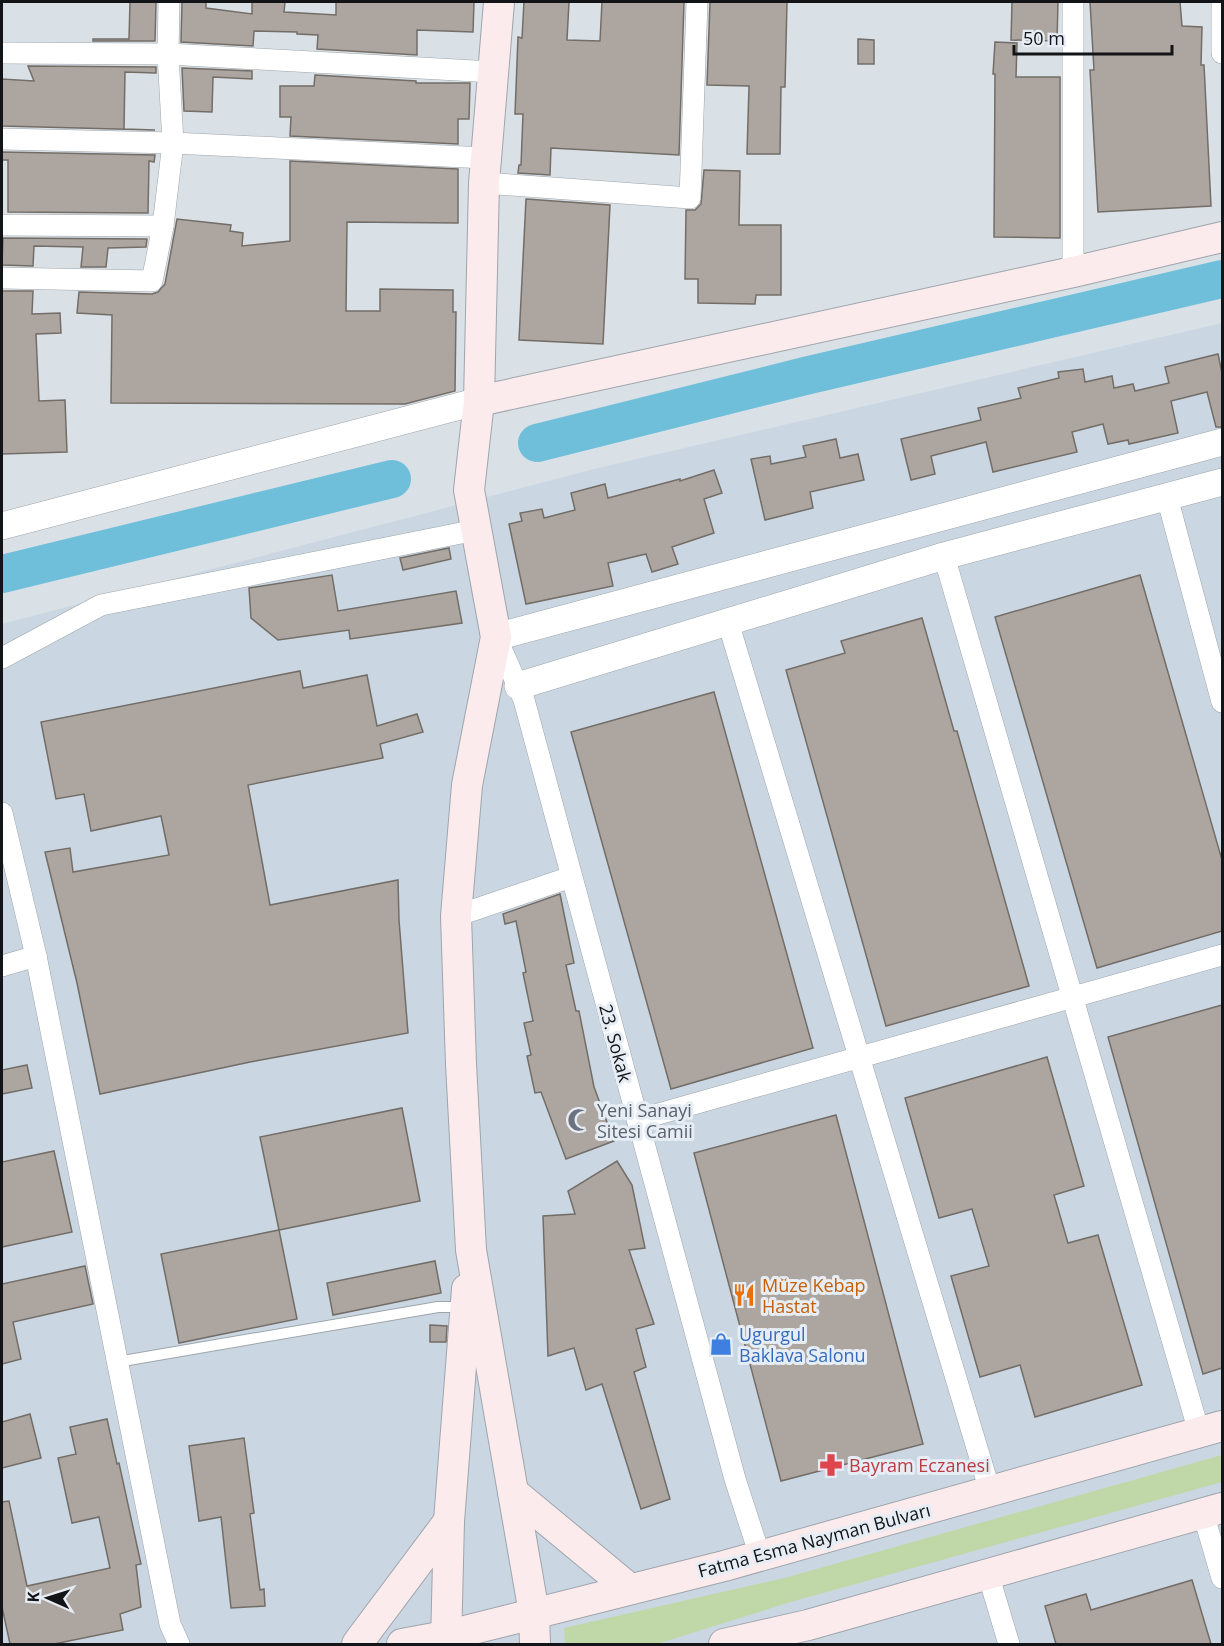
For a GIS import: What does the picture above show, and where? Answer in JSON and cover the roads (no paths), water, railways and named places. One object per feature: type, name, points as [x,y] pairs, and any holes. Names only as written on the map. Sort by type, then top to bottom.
[{"type":"main road","points":[[499,2],[485,170],[479,401],[469,490],[495,637],[467,785],[456,916],[471,1250],[534,1613],[536,1644]]},
{"type":"main road","points":[[479,401],[1073,272],[1222,237]]},
{"type":"main road","points":[[446,1640],[449,1521],[471,1250]]},
{"type":"main road","name":"Fatma Esma Nayman Bulvarı","points":[[402,1644],[446,1640],[534,1613],[760,1556],[1211,1429]]},
{"type":"main road","points":[[513,1492],[630,1589]]},
{"type":"main road","points":[[724,1644],[783,1638],[988,1574],[1213,1510]]},
{"type":"main road","points":[[357,1644],[449,1521]]},
{"type":"street","points":[[2,278],[152,281],[163,226],[173,143],[168,54],[170,2]]},
{"type":"street","points":[[2,139],[173,143],[485,170],[690,198],[697,2]]},
{"type":"street","points":[[1073,2],[1073,272]]},
{"type":"street","points":[[1222,2],[1222,53]]},
{"type":"street","points":[[2,53],[168,54],[493,72]]},
{"type":"street","points":[[2,225],[163,226]]},
{"type":"street","points":[[2,526],[479,401]]},
{"type":"street","points":[[495,637],[1222,441]]},
{"type":"street","points":[[518,686],[944,556],[1222,482]]},
{"type":"street","points":[[1167,497],[1222,702]]},
{"type":"street","points":[[2,658],[101,605],[476,530]]},
{"type":"street","points":[[944,556],[1072,998],[1211,1429]]},
{"type":"street","points":[[728,622],[990,1491]]},
{"type":"street","name":"23. Sokak","points":[[495,637],[524,700],[735,1479],[760,1556]]},
{"type":"street","points":[[2,813],[36,956],[170,1624],[179,1644]]},
{"type":"street","points":[[456,916],[571,877]]},
{"type":"street","points":[[637,1120],[1222,955]]},
{"type":"street","points":[[2,966],[36,956]]},
{"type":"street","points":[[1213,1510],[1222,1578]]},
{"type":"street","points":[[988,1574],[1009,1644]]},
{"type":"lane","points":[[117,1362],[438,1307],[465,1306]]},
{"type":"waterway","points":[[537,443],[805,376],[1222,279]]},
{"type":"waterway","points":[[2,574],[392,479]]},
{"type":"place","name":"Yeni Sanayi Sitesi Camii","points":[[579,1120]]},
{"type":"place","name":"Müze Kebap Hastat","points":[[744,1295]]},
{"type":"place","name":"Ugurgul Baklava Salonu","points":[[721,1344]]},
{"type":"place","name":"Bayram Eczanesi","points":[[831,1465]]}]
